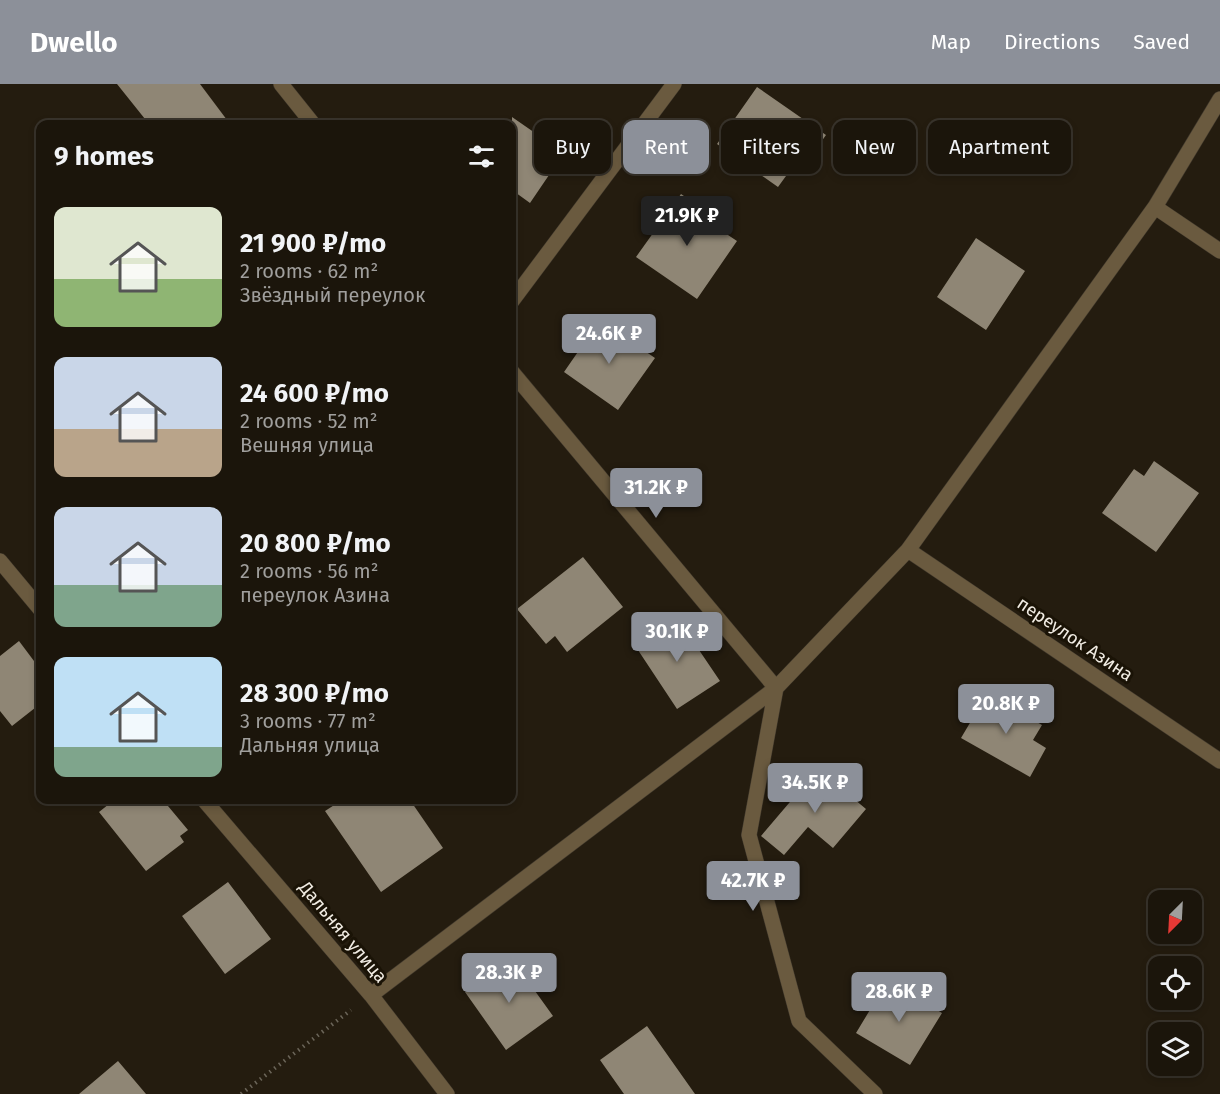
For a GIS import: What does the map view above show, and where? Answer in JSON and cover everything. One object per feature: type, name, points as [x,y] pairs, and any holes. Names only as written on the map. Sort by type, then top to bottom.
[{"type":"street","points":[[281,84],[310,120]]},
{"type":"street","points":[[516,296],[674,84]]},
{"type":"street","points":[[371,995],[776,688],[908,550],[1155,207],[1220,99]]},
{"type":"street","points":[[1155,207],[1220,251]]},
{"type":"street","points":[[516,377],[776,688]]},
{"type":"street","name":"переулок Азина","points":[[908,550],[1220,761]]},
{"type":"street","points":[[0,561],[36,604]]},
{"type":"street","points":[[776,688],[749,835],[799,1021],[875,1094]]},
{"type":"street","name":"Дальняя улица","points":[[207,804],[371,995],[447,1094]]},
{"type":"path","points":[[241,1094],[371,995]]},
{"type":"building","points":[[117,84],[200,84],[227,120],[146,120]]},
{"type":"building","points":[[757,87],[804,120],[734,120]]},
{"type":"building","points":[[512,117],[534,132],[534,174],[550,174],[530,203],[516,193],[516,120],[512,120]]},
{"type":"building","points":[[821,132],[826,135],[821,142]]},
{"type":"building","points":[[760,174],[787,174],[778,187]]},
{"type":"building","points":[[681,194],[721,221],[716,227],[737,241],[697,299],[636,257]]},
{"type":"building","points":[[976,238],[1025,271],[986,330],[937,297]]},
{"type":"building","points":[[600,320],[655,358],[618,410],[564,372]]},
{"type":"building","points":[[1154,461],[1199,493],[1156,552],[1102,513],[1134,469],[1144,476]]},
{"type":"building","points":[[583,557],[623,607],[567,652],[555,636],[546,644],[517,609]]},
{"type":"building","points":[[676,616],[720,681],[677,709],[634,644]]},
{"type":"building","points":[[19,641],[36,664],[36,707],[12,726],[0,711],[0,656]]},
{"type":"building","points":[[987,694],[1042,725],[1033,740],[1046,748],[1030,777],[961,738]]},
{"type":"building","points":[[818,769],[866,809],[833,848],[808,827],[784,855],[761,836]]},
{"type":"building","points":[[109,804],[166,804],[188,830],[180,836],[184,842],[146,871],[99,812]]},
{"type":"building","points":[[336,804],[413,804],[443,848],[381,892],[325,811]]},
{"type":"building","points":[[228,882],[271,939],[225,974],[182,916]]},
{"type":"building","points":[[512,959],[553,1016],[506,1050],[465,992]]},
{"type":"building","points":[[888,980],[942,1013],[910,1065],[856,1033]]},
{"type":"building","points":[[647,1026],[695,1094],[624,1094],[600,1060]]},
{"type":"building","points":[[118,1061],[146,1094],[79,1094]]}]
